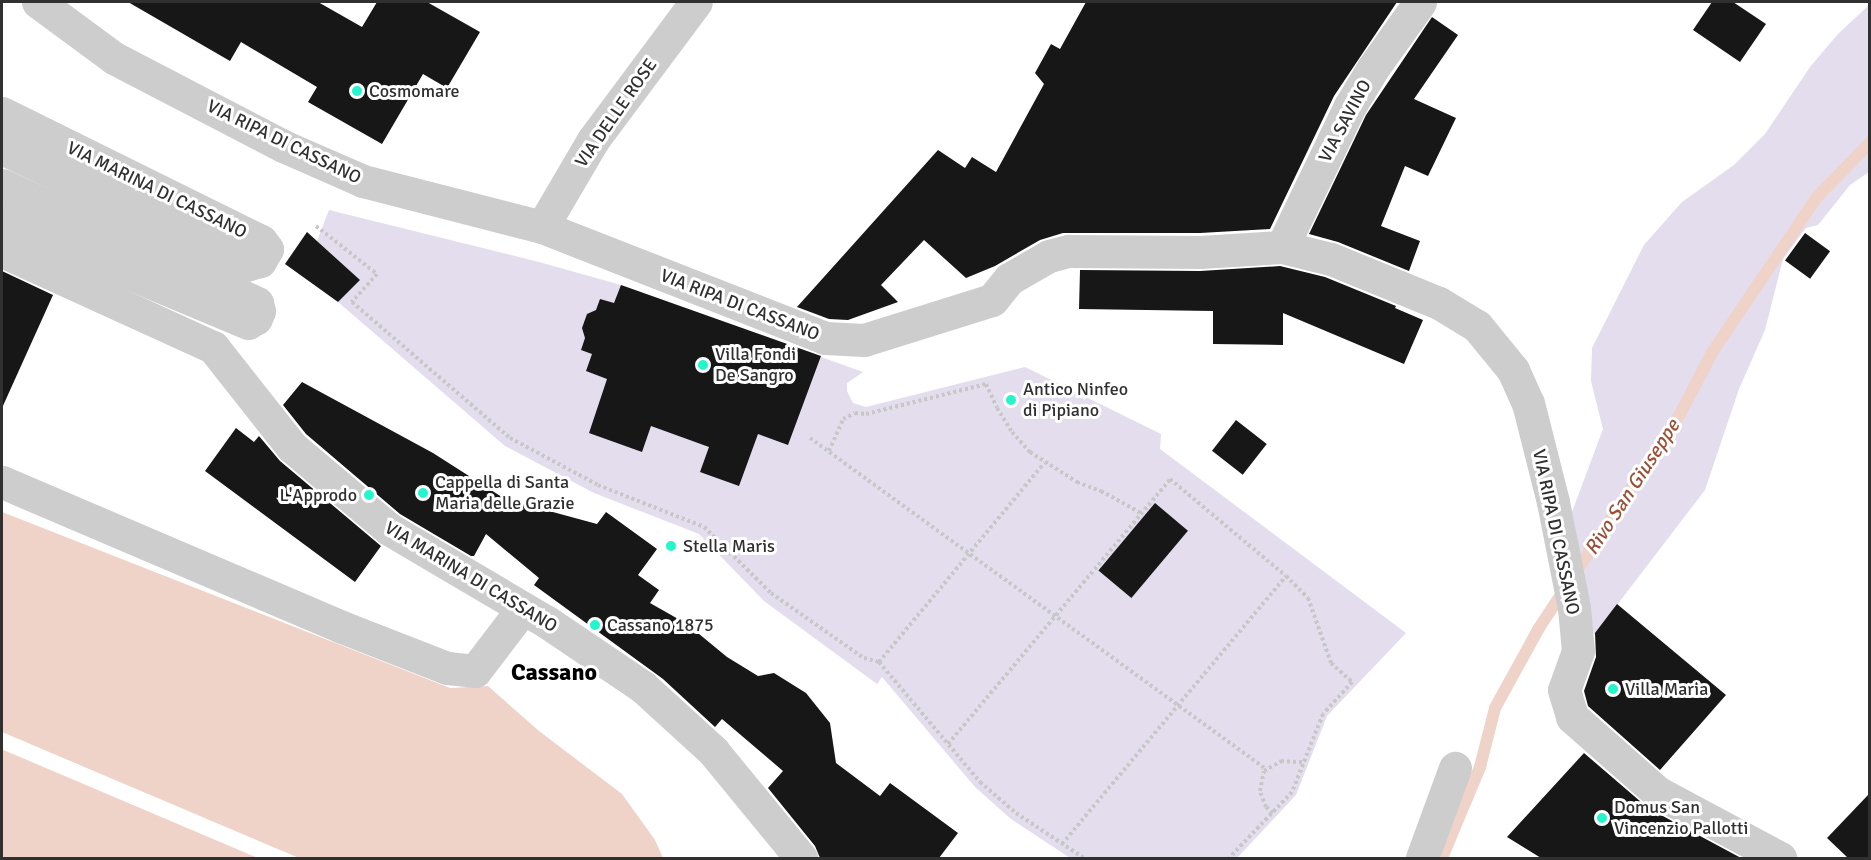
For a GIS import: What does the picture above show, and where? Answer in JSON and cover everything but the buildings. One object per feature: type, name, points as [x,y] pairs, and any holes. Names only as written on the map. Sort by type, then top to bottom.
[{"type":"street","name":"VIA RIPA DI CASSANO","points":[[38,2],[114,58],[282,146],[363,181],[542,227],[825,338],[864,340],[992,300],[1009,279],[1049,256],[1068,251],[1200,252],[1282,247],[1331,259],[1439,303],[1477,326],[1513,370],[1528,403],[1553,502],[1574,608],[1578,651],[1564,690],[1572,717],[1657,792],[1780,858]]},
{"type":"street","name":"VIA DELLE ROSE","points":[[542,227],[593,140],[696,2]]},
{"type":"street","name":"VIA SAVINO","points":[[1282,247],[1350,106],[1373,68],[1420,2]]},
{"type":"street","name":"VIA MARINA DI CASSANO","points":[[2,113],[261,241],[267,249],[261,261],[246,265],[2,148]]},
{"type":"street","points":[[2,185],[257,303],[259,311],[256,318],[248,323],[2,220]]},
{"type":"street","name":"VIA MARINA DI CASSANO","points":[[2,251],[213,347],[292,447],[388,529],[523,608],[643,687],[713,751],[801,858]]},
{"type":"street","points":[[2,482],[342,627],[447,668],[475,670],[523,608]]},
{"type":"street","points":[[1422,858],[1455,768]]},
{"type":"path","points":[[316,226],[377,274],[352,302],[510,438],[598,485],[704,527],[771,593],[864,658],[879,662],[989,790],[1016,813],[1084,858]]},
{"type":"path","points":[[829,452],[843,419],[855,413],[866,414],[986,384],[1012,432],[1044,463],[1141,513]]},
{"type":"path","points":[[810,438],[1266,769]]},
{"type":"path","points":[[879,662],[1044,463]]},
{"type":"path","points":[[948,744],[1170,479],[1286,576],[1308,598],[1331,663],[1352,682],[1323,714],[1292,792],[1229,858]]},
{"type":"path","points":[[1062,844],[1286,576]]},
{"type":"path","points":[[1273,813],[1266,807],[1260,791],[1266,769],[1281,761],[1303,763]]},
{"type":"shaded area","points":[[1869,5],[1869,172],[1850,185],[1818,225],[1806,228],[1783,259],[1765,330],[1739,389],[1705,490],[1594,635],[1572,512],[1603,429],[1591,381],[1592,348],[1644,245],[1682,202],[1734,165],[1765,134],[1810,67],[1838,34]]},
{"type":"shaded area","points":[[329,210],[539,262],[621,285],[863,372],[847,383],[847,391],[853,403],[866,407],[1025,367],[1161,434],[1160,449],[1406,633],[1327,716],[1296,795],[1237,858],[1070,858],[1011,819],[975,787],[882,677],[877,684],[764,601],[699,534],[594,493],[505,446],[338,302],[360,280],[317,241]]},
{"type":"shaded area","points":[[2,512],[450,688],[488,686],[539,731],[622,794],[655,840],[663,858],[2,858]]},
{"type":"pier","points":[[2,732],[299,858],[258,858],[2,749]]},
{"type":"waterway","name":"Rivo San Giuseppe","points":[[1442,858],[1480,767],[1495,708],[1539,628],[1680,414],[1713,351],[1817,197],[1870,143]]},
{"type":"place","name":"Cosmomare","points":[[357,91]]},
{"type":"place","name":"Villa Fondi De Sangro","points":[[703,365]]},
{"type":"place","name":"Antico Ninfeo di Pipiano","points":[[1011,400]]},
{"type":"place","name":"Cappella di Santa Maria delle Grazie","points":[[423,493]]},
{"type":"place","name":"L'Approdo","points":[[369,495]]},
{"type":"place","name":"Stella Maris","points":[[671,546]]},
{"type":"place","name":"Cassano 1875","points":[[595,625]]},
{"type":"place","name":"Villa Maria","points":[[1613,689]]},
{"type":"place","name":"Domus San Vincenzio Pallotti","points":[[1602,818]]},
{"type":"district","name":"Cassano","points":[[554,673]]}]
